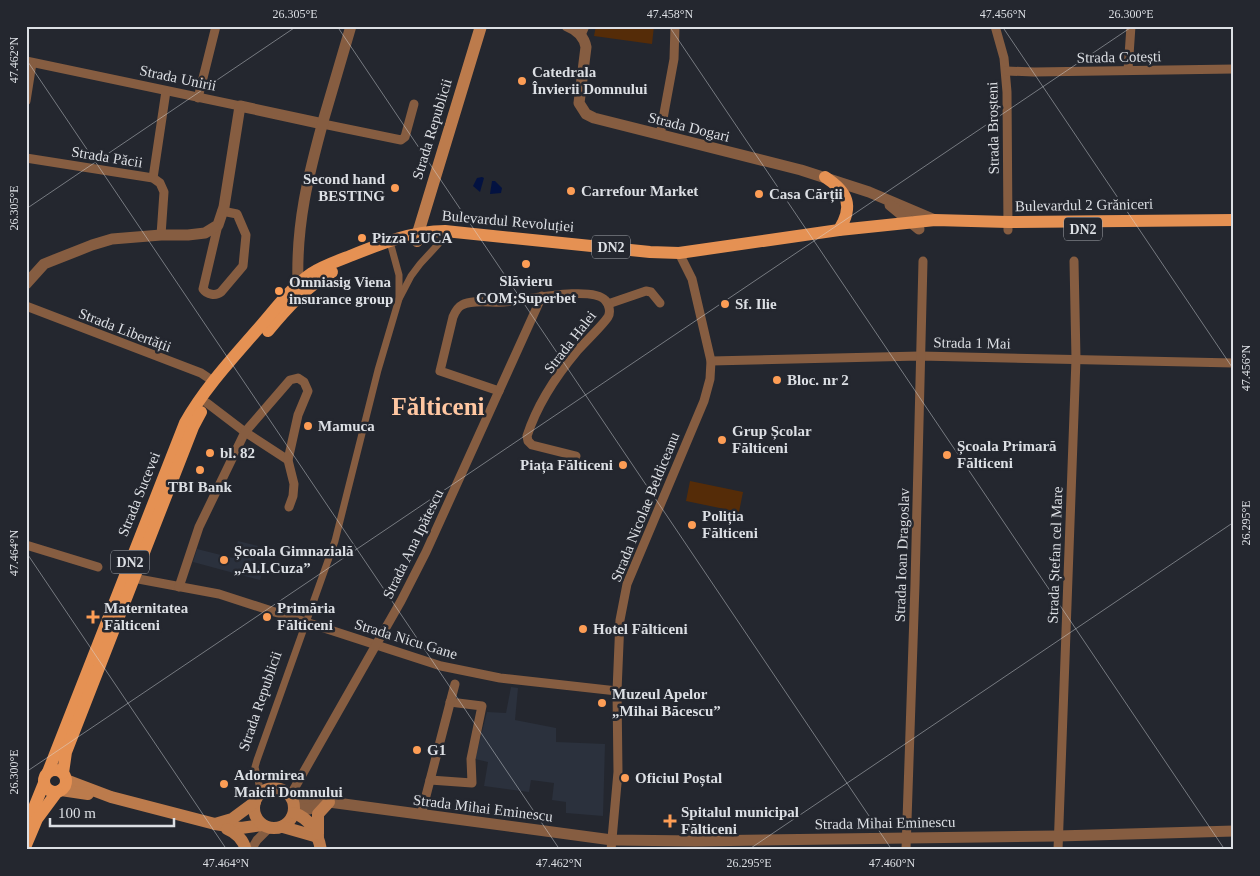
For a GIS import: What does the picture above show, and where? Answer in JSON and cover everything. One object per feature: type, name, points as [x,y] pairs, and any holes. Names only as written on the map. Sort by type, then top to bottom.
[{"type":"main road","name":"Strada Republicii","points":[[417,237],[480,26]]},
{"type":"main road","points":[[825,177],[841,190],[848,203],[845,220],[839,230]]},
{"type":"main road","name":"Bulevardul 2 Grăniceri","points":[[1008,226],[1234,220]]},
{"type":"main road","name":"Bulevardul Revoluției","points":[[681,256],[839,230],[934,224]]},
{"type":"main road","name":"Bulevardul 2 Grăniceri","points":[[934,224],[1234,228]]},
{"type":"main road","name":"Bulevardul Revoluției","points":[[300,289],[314,272],[335,262],[417,237],[444,235],[681,256],[838,238],[914,225]]},
{"type":"main road","name":"Strada Sucevei","points":[[26,845],[37,819],[62,784],[66,752],[184,424],[213,381],[300,289]]},
{"type":"main road","name":"Strada Sucevei","points":[[26,826],[111,624],[133,578],[193,427],[207,403],[300,289]]},
{"type":"main road","points":[[62,784],[56,770],[46,778],[49,790],[62,784],[232,828],[283,827],[320,843]]},
{"type":"main road","points":[[215,824],[232,818],[258,798],[265,790],[276,788],[286,792],[293,804],[311,825],[320,843]]},
{"type":"main road","points":[[258,798],[255,814],[266,826]]},
{"type":"main road","points":[[320,843],[318,814],[330,802]]},
{"type":"main road","points":[[283,827],[292,819],[293,804]]},
{"type":"main road","points":[[215,824],[235,832],[245,844],[246,850]]},
{"type":"street","points":[[198,98],[216,26]]},
{"type":"street","points":[[300,289],[298,244],[304,195],[351,26]]},
{"type":"street","name":"Strada Dogari","points":[[566,26],[583,31],[586,47],[579,103],[586,114],[594,118],[825,177],[881,197],[934,224]]},
{"type":"street","points":[[660,135],[674,59],[675,26]]},
{"type":"street","name":"Strada Broșteni","points":[[995,26],[1006,71],[1008,108],[1008,226]]},
{"type":"street","points":[[1128,70],[1131,26]]},
{"type":"street","points":[[26,101],[29,62]]},
{"type":"street","name":"Strada Unirii","points":[[29,62],[323,124]]},
{"type":"street","name":"Strada Cotești","points":[[1006,71],[1234,68]]},
{"type":"street","points":[[153,178],[166,91]]},
{"type":"street","points":[[323,124],[401,140],[404,137],[414,104]]},
{"type":"street","points":[[222,211],[236,214],[246,235],[243,266],[221,292],[217,294],[207,293],[204,289],[222,211],[240,106]]},
{"type":"street","name":"Strada Păcii","points":[[26,158],[153,178],[160,183],[164,192],[161,235]]},
{"type":"street","name":"Strada Dogari","points":[[881,197],[914,225]]},
{"type":"street","points":[[26,284],[44,264],[76,250],[112,239],[206,233],[218,225]]},
{"type":"street","points":[[399,299],[411,276],[444,235]]},
{"type":"street","points":[[392,245],[399,275],[399,299]]},
{"type":"street","name":"Strada Nicolae Beldiceanu","points":[[612,845],[618,772],[617,692],[620,620],[627,584],[704,401],[710,379],[711,361],[692,279],[681,256]]},
{"type":"street","name":"Strada Ioan Dragoslav","points":[[906,850],[923,261]]},
{"type":"street","name":"Strada Ștefan cel Mare","points":[[1058,850],[1076,359],[1074,262]]},
{"type":"street","points":[[608,304],[646,291],[651,292],[660,303]]},
{"type":"street","name":"Strada Halei","points":[[499,391],[440,371],[453,316],[461,305],[471,302],[506,302],[542,296],[600,296],[608,304],[608,317],[575,354],[545,397],[526,436],[532,445],[576,456]]},
{"type":"street","name":"Strada Ana Ipătescu","points":[[293,804],[426,552],[542,296]]},
{"type":"street","name":"Strada Republicii","points":[[258,798],[255,767],[335,541],[378,370],[399,299]]},
{"type":"street","name":"Strada Libertății","points":[[26,306],[201,373],[213,381]]},
{"type":"street","name":"Strada 1 Mai","points":[[711,361],[920,356],[1234,362]]},
{"type":"street","points":[[179,587],[199,527],[245,432],[290,380],[295,378],[306,384],[308,391],[298,415],[288,460],[294,484],[293,496],[289,507]]},
{"type":"street","points":[[207,403],[245,432],[288,460]]},
{"type":"street","points":[[26,545],[98,567]]},
{"type":"street","name":"Strada Nicu Gane","points":[[133,578],[219,594],[441,666],[476,674],[617,692]]},
{"type":"street","points":[[421,815],[455,684]]},
{"type":"street","points":[[430,780],[472,783],[471,759],[482,706],[450,702]]},
{"type":"street","name":"Strada Mihai Eminescu","points":[[293,804],[308,809],[330,802],[612,845],[695,841],[1058,836],[1234,831]]},
{"type":"street","points":[[251,850],[266,826]]},
{"type":"shaded area","points":[[596,26],[654,26],[652,44],[594,36]]},
{"type":"shaded area","points":[[477,178],[484,178],[480,192],[473,186]]},
{"type":"shaded area","points":[[492,181],[495,181],[502,188],[501,193],[490,194]]},
{"type":"shaded area","points":[[690,481],[743,492],[739,512],[686,501]]},
{"type":"shaded area","name":"Școala Gimnazială „Al.I.Cuza”","points":[[238,541],[258,546],[253,563],[264,566],[260,580],[193,562],[197,549],[233,558]]},
{"type":"shaded area","points":[[511,687],[518,688],[515,720],[556,728],[556,742],[605,744],[603,816],[566,813],[566,802],[552,800],[554,783],[531,780],[529,792],[484,786],[488,762],[475,759],[487,712],[506,713]]},
{"type":"place","name":"Catedrala Învierii Domnului","points":[[522,81]]},
{"type":"place","name":"Second hand BESTING","points":[[395,188]]},
{"type":"place","name":"Carrefour Market","points":[[571,191]]},
{"type":"place","name":"Casa Cărții","points":[[759,194]]},
{"type":"place","name":"Pizza LUCA","points":[[362,238]]},
{"type":"place","name":"Slăvieru COM;Superbet","points":[[526,264]]},
{"type":"place","name":"Omniasig Viena insurance group","points":[[279,291]]},
{"type":"place","name":"Sf. Ilie","points":[[725,304]]},
{"type":"place","name":"Bloc. nr 2","points":[[777,380]]},
{"type":"place","name":"Mamuca","points":[[308,426]]},
{"type":"place","name":"Grup Școlar Fălticeni","points":[[722,440]]},
{"type":"place","name":"bl. 82","points":[[210,453]]},
{"type":"place","name":"Școala Primară Fălticeni","points":[[947,455]]},
{"type":"place","name":"Piața Fălticeni","points":[[623,465]]},
{"type":"place","name":"TBI Bank","points":[[200,470]]},
{"type":"place","name":"Poliția Fălticeni","points":[[692,525]]},
{"type":"place","name":"Școala Gimnazială „Al.I.Cuza”","points":[[224,560]]},
{"type":"place","name":"Maternitatea Fălticeni","points":[[93,617]]},
{"type":"place","name":"Primăria Fălticeni","points":[[267,617]]},
{"type":"place","name":"Hotel Fălticeni","points":[[583,629]]},
{"type":"place","name":"Muzeul Apelor „Mihai Băcescu”","points":[[602,703]]},
{"type":"place","name":"G1","points":[[417,750]]},
{"type":"place","name":"Oficiul Poștal","points":[[625,778]]},
{"type":"place","name":"Adormirea Maicii Domnului","points":[[224,784]]},
{"type":"place","name":"Spitalul municipal Fălticeni","points":[[670,821]]},
{"type":"district","name":"Fălticeni","points":[[438,406]]}]
